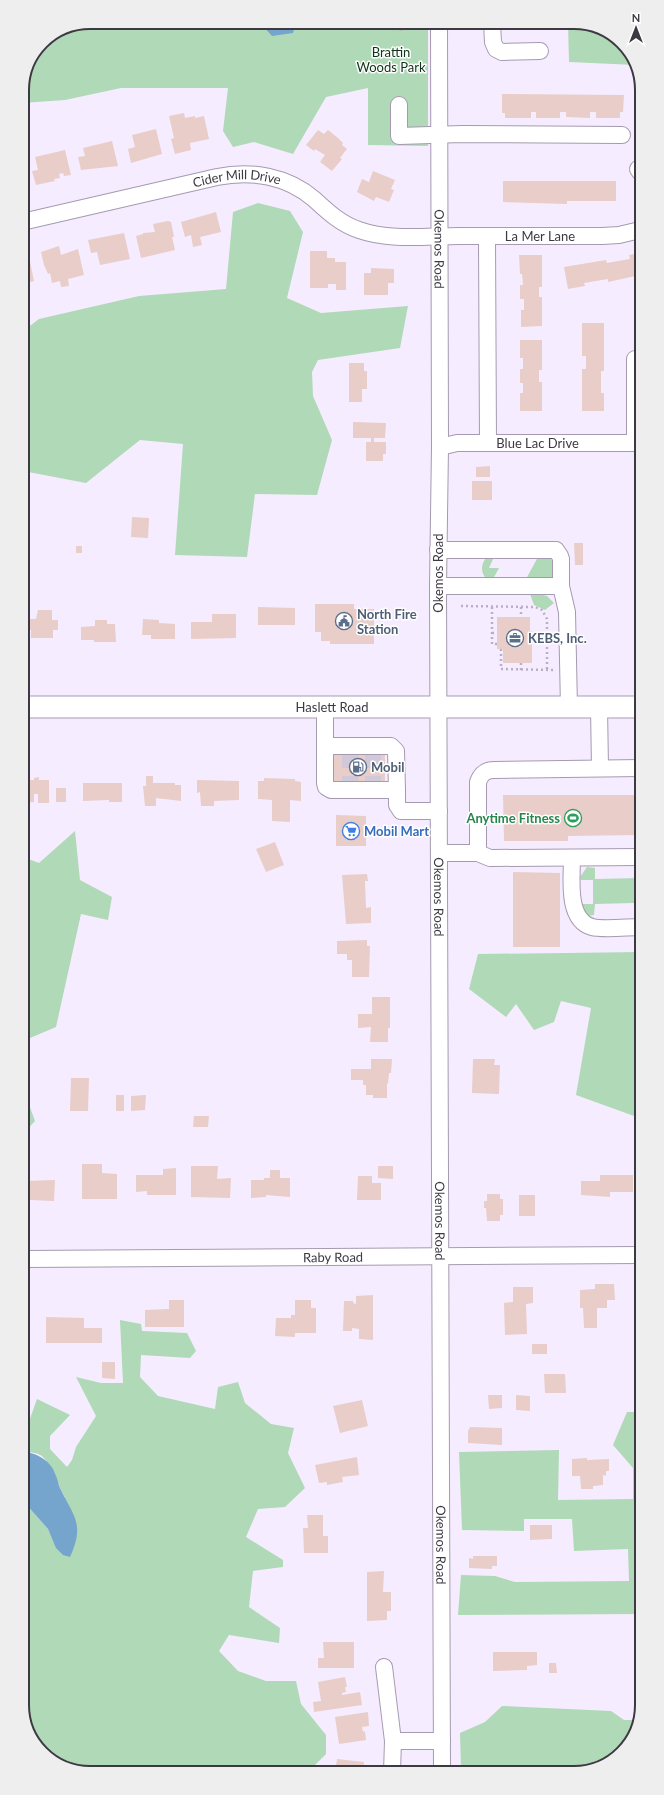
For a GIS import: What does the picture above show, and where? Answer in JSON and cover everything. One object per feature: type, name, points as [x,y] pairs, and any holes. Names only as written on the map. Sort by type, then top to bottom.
[{"type":"main road","name":"Haslett Road","points":[[29,707],[635,707]]},
{"type":"street","name":"Okemos Road","points":[[439,29],[440,446],[438,586],[442,1766]]},
{"type":"street","points":[[492,29],[493,42],[496,49],[502,52],[540,51]]},
{"type":"street","points":[[400,105],[400,136],[439,134],[622,135]]},
{"type":"street","name":"Cider Mill Drive","points":[[29,220],[224,175],[245,173],[270,176],[290,184],[309,195],[338,220],[367,233],[387,236],[439,236]]},
{"type":"street","name":"La Mer Lane","points":[[439,236],[602,236],[620,235],[635,231]]},
{"type":"street","points":[[487,236],[488,443]]},
{"type":"street","name":"Blue Lac Drive","points":[[440,446],[488,443],[635,443]]},
{"type":"street","points":[[438,550],[556,550],[560,556],[561,586],[567,612],[569,708]]},
{"type":"street","points":[[438,586],[561,586]]},
{"type":"street","points":[[599,707],[600,768]]},
{"type":"street","points":[[325,708],[326,787],[331,790],[350,786],[374,786],[397,790]]},
{"type":"street","points":[[325,746],[350,749],[373,749],[388,746],[394,748],[396,754],[397,805],[401,811],[439,811]]},
{"type":"street","points":[[478,853],[478,782],[486,772],[494,770],[635,768]]},
{"type":"street","points":[[439,853],[478,853],[490,858],[635,857]]},
{"type":"street","points":[[572,858],[573,902],[576,913],[583,922],[592,927],[635,927]]},
{"type":"street","name":"Raby Road","points":[[29,1259],[635,1255]]},
{"type":"street","points":[[384,1667],[393,1741],[392,1766]]},
{"type":"street","points":[[393,1741],[442,1741]]},
{"type":"path","points":[[462,606],[535,607],[542,610],[545,614],[547,670],[501,669],[501,649]]},
{"type":"path","points":[[492,607],[492,644],[497,644]]},
{"type":"path","points":[[521,607],[521,617]]},
{"type":"path","points":[[492,633],[497,633]]},
{"type":"path","points":[[521,663],[521,670]]},
{"type":"green space","name":"Brattin Woods Park","points":[[428,29],[428,146],[368,145],[368,88],[326,97],[293,154],[254,142],[233,147],[223,131],[228,88],[121,88],[65,100],[29,103],[31,74],[39,56],[47,47],[56,39],[78,30]]},
{"type":"green space","points":[[568,29],[586,30],[601,35],[618,48],[625,56],[630,65],[569,62]]},
{"type":"green space","points":[[258,203],[290,211],[303,232],[287,298],[321,313],[408,306],[400,348],[318,360],[312,372],[313,396],[332,440],[317,495],[255,494],[247,557],[175,555],[183,444],[140,440],[86,483],[29,472],[29,327],[39,319],[139,296],[226,289],[233,212]]},
{"type":"green space","points":[[487,557],[494,557],[489,568],[499,568],[493,579],[486,578],[482,570],[482,565]]},
{"type":"green space","points":[[538,557],[549,558],[552,560],[554,573],[552,578],[526,579]]},
{"type":"green space","points":[[534,593],[547,596],[554,603],[545,610],[534,605],[530,594]]},
{"type":"green space","points":[[75,831],[80,880],[112,897],[108,920],[81,914],[56,1027],[29,1038],[29,859],[39,863]]},
{"type":"green space","points":[[587,867],[595,868],[595,879],[635,878],[635,912],[634,903],[595,904],[594,915],[588,916],[581,908],[582,904],[593,904],[593,880],[581,880],[580,877]]},
{"type":"green space","points":[[635,952],[635,1115],[576,1095],[591,1008],[561,1001],[554,1022],[534,1030],[516,1004],[506,1017],[469,989],[478,954]]},
{"type":"green space","points":[[29,1104],[35,1121],[29,1128]]},
{"type":"green space","points":[[120,1320],[141,1324],[142,1331],[187,1333],[196,1351],[190,1358],[141,1355],[140,1377],[158,1396],[215,1409],[218,1387],[238,1382],[245,1403],[271,1424],[294,1428],[288,1453],[305,1488],[285,1507],[258,1509],[246,1537],[283,1560],[283,1567],[253,1571],[249,1607],[280,1628],[279,1643],[229,1635],[219,1651],[238,1671],[266,1681],[296,1681],[301,1704],[326,1735],[326,1754],[314,1766],[86,1766],[74,1764],[59,1758],[39,1739],[34,1729],[31,1721],[29,1705],[29,1508],[48,1529],[57,1548],[65,1497],[50,1465],[46,1460],[40,1455],[29,1452],[29,1421],[37,1399],[70,1415],[50,1436],[50,1449],[67,1467],[72,1460],[76,1447],[96,1416],[76,1377],[101,1383],[123,1383]]},
{"type":"green space","points":[[627,1412],[635,1412],[635,1614],[458,1615],[461,1575],[495,1576],[515,1582],[629,1581],[628,1549],[574,1551],[572,1519],[524,1519],[524,1531],[462,1530],[459,1452],[559,1450],[558,1500],[633,1499],[633,1468],[613,1445]]},
{"type":"green space","points":[[502,1706],[611,1711],[624,1720],[633,1720],[627,1736],[617,1748],[608,1756],[590,1764],[574,1766],[461,1766],[460,1733],[485,1722]]},
{"type":"water","points":[[266,29],[294,29],[293,33],[272,36]]},
{"type":"water","points":[[29,1452],[44,1459],[54,1470],[60,1488],[76,1521],[77,1536],[70,1557],[63,1555],[56,1548],[48,1529],[29,1508]]},
{"type":"building","points":[[502,94],[624,95],[623,112],[620,112],[620,118],[596,118],[596,112],[590,112],[590,118],[566,117],[566,112],[560,112],[560,118],[536,118],[536,112],[531,112],[531,118],[505,118],[505,113],[502,113]]},
{"type":"building","points":[[184,113],[185,118],[204,116],[209,139],[190,143],[191,150],[175,154],[171,139],[174,138],[169,116]]},
{"type":"building","points":[[156,129],[162,154],[131,163],[128,149],[135,147],[132,135]]},
{"type":"building","points":[[318,130],[324,134],[328,130],[343,143],[342,145],[347,149],[340,158],[342,159],[332,171],[320,162],[325,155],[315,149],[314,151],[306,145]]},
{"type":"building","points":[[112,141],[118,166],[81,170],[78,157],[85,156],[83,148]]},
{"type":"building","points":[[65,150],[71,175],[64,176],[63,173],[59,174],[60,178],[54,179],[55,181],[36,185],[32,171],[38,170],[35,157]]},
{"type":"building","points":[[373,171],[395,180],[391,189],[394,190],[389,202],[376,197],[374,201],[357,192],[362,179],[369,182]]},
{"type":"building","points":[[503,181],[616,181],[616,201],[567,201],[567,204],[503,202]]},
{"type":"building","points":[[216,212],[221,232],[200,237],[202,245],[193,247],[191,235],[185,237],[181,222]]},
{"type":"building","points":[[168,221],[171,222],[175,250],[141,258],[136,236],[143,233],[155,232],[153,224]]},
{"type":"building","points":[[124,233],[130,259],[100,265],[97,252],[91,253],[88,240]]},
{"type":"building","points":[[59,246],[61,255],[78,249],[84,275],[68,279],[69,286],[61,287],[60,281],[52,283],[50,273],[48,274],[44,265],[41,252]]},
{"type":"building","points":[[310,251],[327,251],[327,258],[335,258],[335,262],[346,262],[346,290],[336,290],[336,284],[328,284],[328,288],[310,288]]},
{"type":"building","points":[[635,254],[635,276],[608,282],[608,279],[584,283],[585,286],[568,289],[564,267],[606,260],[607,263],[630,259],[629,255]]},
{"type":"building","points":[[519,255],[542,255],[542,287],[539,287],[539,297],[542,297],[542,326],[521,327],[521,310],[524,310],[524,299],[520,299],[520,285],[523,285],[522,274],[520,274]]},
{"type":"building","points":[[29,257],[34,281],[29,282]]},
{"type":"building","points":[[371,268],[394,269],[394,283],[388,283],[388,295],[364,295],[364,273],[371,273]]},
{"type":"building","points":[[582,323],[604,323],[604,371],[601,371],[601,393],[604,393],[604,411],[582,411],[582,369],[586,369],[586,356],[582,356]]},
{"type":"building","points":[[520,340],[542,340],[542,370],[539,370],[539,382],[542,382],[542,411],[520,411],[520,393],[523,393],[523,383],[520,383],[520,369],[523,369],[523,358],[520,358]]},
{"type":"building","points":[[349,363],[364,363],[364,371],[367,371],[367,389],[362,389],[362,402],[349,402]]},
{"type":"building","points":[[353,422],[386,423],[385,438],[374,438],[374,442],[386,442],[386,454],[383,454],[383,461],[366,461],[366,442],[371,442],[371,438],[353,438]]},
{"type":"building","points":[[490,466],[490,477],[476,477],[476,467]]},
{"type":"building","points":[[472,481],[492,481],[492,500],[472,500]]},
{"type":"building","points":[[132,517],[149,518],[148,538],[131,537]]},
{"type":"building","points":[[574,543],[583,543],[583,565],[575,565]]},
{"type":"building","points":[[76,546],[82,546],[82,553],[76,553]]},
{"type":"building","name":"North Fire Station","points":[[315,604],[354,604],[354,609],[374,609],[374,644],[330,644],[330,641],[321,641],[321,632],[315,632]]},
{"type":"building","points":[[258,607],[295,608],[295,625],[258,625]]},
{"type":"building","points":[[38,610],[52,610],[52,620],[58,620],[58,630],[53,630],[53,638],[31,638],[29,619],[36,619]]},
{"type":"building","points":[[212,614],[236,614],[236,638],[191,639],[191,622],[212,622]]},
{"type":"building","name":"KEBS, Inc.","points":[[497,617],[530,617],[530,631],[532,631],[532,663],[503,663],[503,649],[497,649]]},
{"type":"building","points":[[143,619],[159,620],[159,623],[175,624],[175,639],[151,639],[151,635],[142,635]]},
{"type":"building","points":[[95,620],[107,620],[107,624],[115,624],[116,642],[94,642],[94,640],[81,640],[81,627],[95,626]]},
{"type":"building","name":"Mobil","points":[[330,752],[385,752],[385,782],[331,783]]},
{"type":"building","points":[[146,776],[153,776],[153,783],[175,783],[175,785],[181,785],[181,801],[156,798],[156,806],[145,806],[143,786],[146,786]]},
{"type":"building","points":[[39,777],[39,780],[49,780],[49,803],[38,803],[38,794],[34,794],[34,802],[29,802],[29,780],[34,780],[34,778]]},
{"type":"building","points":[[264,778],[295,779],[295,781],[301,782],[301,801],[290,800],[290,822],[272,821],[272,800],[258,799],[258,781],[264,781]]},
{"type":"building","points":[[197,780],[239,781],[239,800],[214,801],[214,806],[201,806],[200,792],[197,793]]},
{"type":"building","points":[[83,783],[122,783],[122,802],[109,802],[109,800],[83,801]]},
{"type":"building","points":[[56,788],[66,788],[66,802],[56,802]]},
{"type":"building","points":[[503,795],[635,795],[635,835],[568,836],[568,841],[504,841]]},
{"type":"building","name":"Mobil Mart","points":[[336,815],[366,816],[366,846],[336,846]]},
{"type":"building","points":[[275,842],[284,865],[266,872],[256,849]]},
{"type":"building","points":[[513,872],[560,873],[560,947],[513,947]]},
{"type":"building","points":[[367,874],[368,881],[365,881],[366,908],[371,907],[371,923],[346,924],[342,875]]},
{"type":"building","points":[[367,940],[367,946],[370,946],[369,977],[352,977],[352,960],[347,960],[347,954],[337,954],[337,941]]},
{"type":"building","points":[[372,997],[390,997],[390,1028],[388,1028],[388,1042],[370,1042],[371,1027],[358,1028],[358,1014],[372,1014]]},
{"type":"building","points":[[371,1059],[392,1059],[391,1073],[389,1073],[388,1084],[387,1083],[387,1098],[373,1098],[373,1095],[366,1095],[366,1085],[363,1085],[363,1080],[351,1080],[351,1069],[371,1069]]},
{"type":"building","points":[[473,1059],[495,1059],[494,1065],[500,1065],[499,1094],[472,1093]]},
{"type":"building","points":[[71,1078],[89,1078],[88,1111],[70,1111]]},
{"type":"building","points":[[116,1095],[124,1095],[124,1111],[116,1111]]},
{"type":"building","points":[[146,1095],[145,1110],[131,1111],[131,1096]]},
{"type":"building","points":[[194,1116],[209,1116],[208,1127],[193,1127]]},
{"type":"building","points":[[82,1164],[102,1164],[102,1173],[117,1174],[117,1199],[82,1199]]},
{"type":"building","points":[[191,1166],[218,1166],[217,1179],[231,1178],[230,1198],[191,1197]]},
{"type":"building","points":[[378,1166],[393,1166],[393,1179],[378,1178]]},
{"type":"building","points":[[176,1168],[176,1195],[147,1195],[147,1191],[136,1192],[136,1175],[163,1175],[163,1169]]},
{"type":"building","points":[[270,1170],[280,1170],[280,1178],[290,1178],[290,1197],[266,1195],[266,1197],[251,1198],[251,1180],[264,1180],[264,1178],[270,1178]]},
{"type":"building","points":[[600,1175],[633,1175],[633,1192],[610,1192],[610,1197],[581,1195],[581,1181],[600,1181]]},
{"type":"building","points":[[358,1176],[372,1176],[372,1183],[381,1183],[381,1200],[357,1200]]},
{"type":"building","points":[[55,1180],[54,1201],[30,1200],[30,1213],[29,1213],[29,1181]]},
{"type":"building","points":[[487,1194],[500,1194],[500,1199],[503,1199],[503,1215],[500,1215],[500,1221],[487,1221],[484,1201],[487,1201]]},
{"type":"building","points":[[519,1195],[535,1195],[535,1216],[519,1216]]},
{"type":"building","points":[[595,1284],[614,1284],[615,1300],[607,1300],[607,1308],[597,1308],[597,1328],[584,1328],[583,1308],[580,1308],[580,1290],[595,1289]]},
{"type":"building","points":[[513,1287],[533,1287],[533,1303],[526,1304],[527,1334],[505,1335],[504,1303],[513,1302]]},
{"type":"building","points":[[373,1295],[373,1340],[359,1339],[359,1329],[352,1328],[352,1331],[343,1331],[344,1301],[353,1301],[353,1303],[356,1304],[356,1296]]},
{"type":"building","points":[[169,1300],[184,1300],[184,1327],[145,1327],[145,1310],[169,1309]]},
{"type":"building","points":[[295,1300],[311,1300],[311,1308],[316,1308],[316,1333],[295,1333],[295,1337],[275,1336],[276,1318],[291,1318],[291,1315],[295,1315]]},
{"type":"building","points":[[46,1317],[84,1318],[84,1328],[102,1328],[102,1343],[46,1343]]},
{"type":"building","points":[[532,1344],[547,1344],[547,1354],[532,1354]]},
{"type":"building","points":[[102,1362],[115,1362],[115,1379],[102,1378]]},
{"type":"building","points":[[544,1374],[565,1374],[566,1393],[545,1393]]},
{"type":"building","points":[[488,1395],[502,1395],[502,1408],[489,1409]]},
{"type":"building","points":[[516,1395],[530,1396],[530,1411],[516,1410]]},
{"type":"building","points":[[362,1400],[368,1426],[340,1433],[333,1406]]},
{"type":"building","points":[[470,1427],[502,1428],[502,1445],[468,1443],[468,1431]]},
{"type":"building","points":[[357,1457],[359,1475],[342,1477],[343,1482],[327,1485],[327,1482],[319,1483],[315,1465]]},
{"type":"building","points":[[587,1458],[587,1460],[609,1459],[609,1471],[606,1471],[606,1476],[603,1475],[603,1485],[593,1486],[593,1489],[581,1489],[580,1476],[572,1476],[572,1459]]},
{"type":"building","points":[[307,1515],[323,1515],[323,1536],[328,1536],[328,1553],[304,1553],[303,1528],[308,1528]]},
{"type":"building","points":[[530,1525],[552,1525],[552,1539],[530,1540]]},
{"type":"building","points":[[473,1556],[497,1556],[497,1566],[492,1566],[492,1569],[469,1568],[469,1558],[473,1559]]},
{"type":"building","points":[[384,1571],[383,1592],[391,1592],[391,1611],[387,1611],[387,1620],[367,1621],[367,1572]]},
{"type":"building","points":[[323,1642],[354,1642],[354,1668],[318,1668],[318,1658],[324,1658]]},
{"type":"building","points":[[493,1652],[537,1652],[537,1665],[527,1666],[527,1670],[493,1671]]},
{"type":"building","points":[[549,1663],[556,1663],[557,1673],[549,1673]]},
{"type":"building","points":[[345,1677],[347,1687],[345,1687],[346,1692],[342,1693],[342,1695],[360,1692],[362,1705],[314,1712],[313,1702],[321,1701],[318,1682]]},
{"type":"building","points":[[368,1712],[369,1726],[362,1727],[363,1732],[365,1731],[366,1740],[339,1744],[335,1717]]},
{"type":"building","points":[[337,1759],[364,1762],[364,1766],[336,1766]]},
{"type":"tunnel","points":[[350,752],[350,782]]},
{"type":"tunnel","points":[[373,752],[373,782]]},
{"type":"place","name":"North Fire Station","points":[[344,621]]},
{"type":"place","name":"KEBS, Inc.","points":[[515,638]]},
{"type":"place","name":"Mobil","points":[[358,767]]},
{"type":"place","name":"Anytime Fitness","points":[[573,818]]},
{"type":"place","name":"Mobil Mart","points":[[351,831]]}]
